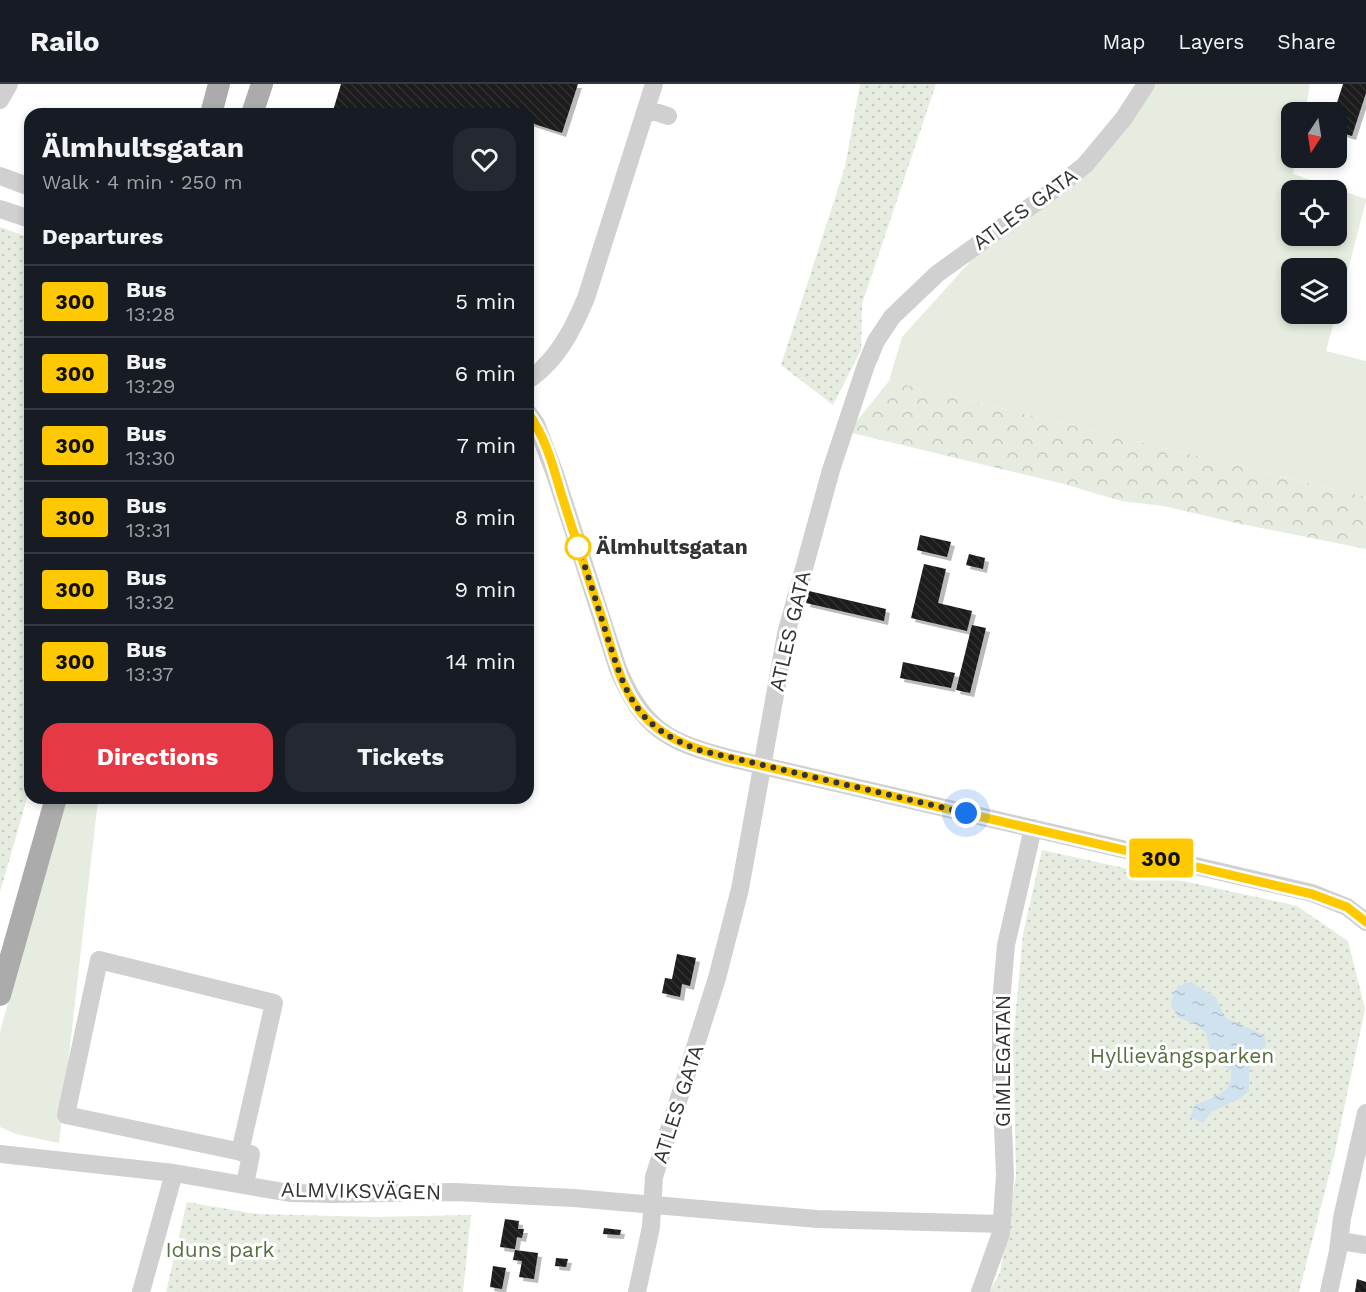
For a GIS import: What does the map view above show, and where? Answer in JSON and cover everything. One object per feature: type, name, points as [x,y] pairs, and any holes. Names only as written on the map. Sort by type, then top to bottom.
[{"type":"main road","points":[[213,108],[219,84]]},
{"type":"main road","points":[[254,108],[262,84]]},
{"type":"main road","points":[[0,995],[52,804]]},
{"type":"street","points":[[0,100],[9,84]]},
{"type":"street","points":[[534,376],[560,350],[574,325],[590,287],[654,84]]},
{"type":"street","name":"ATLES GATA","points":[[637,1292],[651,1227],[654,1177],[720,969],[740,889],[786,634],[831,470],[866,364],[876,341],[892,317],[937,274],[1085,165],[1124,118],[1146,84]]},
{"type":"street","points":[[647,109],[668,116]]},
{"type":"street","points":[[1,175],[24,185]]},
{"type":"street","points":[[0,209],[24,217]]},
{"type":"street","points":[[534,421],[555,474],[618,669],[628,692],[639,710],[656,727],[676,740],[699,750],[1312,894],[1347,907],[1366,922]]},
{"type":"street","name":"GIMLEGATAN","points":[[980,1292],[1001,1233],[1005,1176],[1001,1077],[1002,990],[1006,945],[1033,828]]},
{"type":"street","points":[[240,1152],[274,1003],[99,960],[66,1115],[240,1152],[251,1154],[245,1185]]},
{"type":"street","points":[[1329,1292],[1344,1210],[1366,1113]]},
{"type":"street","name":"ALMVIKSVÄGEN","points":[[0,1154],[174,1173],[290,1193],[456,1192],[574,1197],[817,1219],[1002,1224]]},
{"type":"street","points":[[141,1292],[174,1173]]},
{"type":"street","points":[[1340,1241],[1366,1245]]},
{"type":"green space","points":[[860,84],[936,84],[862,304],[861,350],[833,405],[781,365],[845,167]]},
{"type":"green space","points":[[1152,84],[1310,84],[1307,102],[1281,102],[1281,168],[1294,168],[1293,174],[1311,180],[1281,180],[1281,246],[1347,246],[1347,192],[1366,199],[1366,201],[1347,273],[1347,258],[1281,258],[1281,324],[1333,324],[1326,351],[1366,361],[1366,497],[889,381],[902,337],[978,253],[1015,228]]},
{"type":"green space","points":[[0,227],[24,236],[25,804],[0,892]]},
{"type":"green space","points":[[889,381],[1366,497],[1366,549],[1163,506],[1121,501],[1064,484],[848,432]]},
{"type":"green space","points":[[63,804],[98,804],[59,1143],[16,1134],[0,1127],[0,1032]]},
{"type":"green space","name":"Hyllievångsparken","points":[[1042,850],[1297,906],[1348,941],[1365,1009],[1334,1156],[1299,1292],[989,1292],[1000,1273],[1016,1175],[1013,1041],[1023,934]]},
{"type":"green space","name":"Iduns park","points":[[187,1202],[256,1214],[375,1217],[471,1215],[463,1292],[166,1292]]},
{"type":"water","points":[[1191,982],[1215,997],[1226,1018],[1264,1035],[1266,1044],[1249,1069],[1249,1091],[1241,1098],[1211,1112],[1203,1123],[1190,1117],[1195,1105],[1225,1090],[1231,1080],[1231,1070],[1218,1064],[1211,1057],[1206,1033],[1198,1026],[1178,1017],[1171,1006],[1176,990],[1181,985]]},
{"type":"building","points":[[341,84],[578,84],[562,133],[534,124],[534,108],[334,108]]},
{"type":"building","points":[[1343,84],[1366,84],[1366,93],[1352,136],[1347,134],[1347,102],[1337,102]]},
{"type":"building","points":[[920,535],[951,542],[947,557],[917,550]]},
{"type":"building","points":[[969,554],[985,558],[983,569],[966,565]]},
{"type":"building","points":[[924,564],[946,569],[938,603],[972,611],[967,631],[911,618]]},
{"type":"building","points":[[809,591],[886,609],[884,621],[806,603]]},
{"type":"building","points":[[972,625],[986,628],[970,693],[956,690]]},
{"type":"building","points":[[903,662],[955,673],[951,688],[900,678]]},
{"type":"building","points":[[677,954],[696,958],[690,986],[682,984],[680,997],[662,993],[665,978],[672,979]]},
{"type":"building","points":[[505,1219],[519,1221],[518,1229],[524,1229],[522,1238],[517,1237],[515,1249],[500,1247]]},
{"type":"building","points":[[604,1228],[621,1230],[620,1235],[603,1234]]},
{"type":"building","points":[[515,1250],[538,1253],[534,1279],[519,1277],[522,1261],[513,1260]]},
{"type":"building","points":[[556,1258],[568,1259],[566,1267],[555,1266]]},
{"type":"building","points":[[493,1266],[506,1268],[502,1289],[490,1287]]},
{"type":"building","points":[[1357,1279],[1366,1282],[1366,1292],[1355,1292]]},
{"type":"bus line","name":"300","points":[[534,421],[555,474],[618,669],[639,710],[662,732],[699,750],[729,758],[1312,894],[1347,907],[1366,922]]},
{"type":"place","name":"Älmhultsgatan","points":[[578,547]]},
{"type":"route","points":[[578,547],[618,669],[628,692],[639,710],[662,732],[699,750],[729,758],[966,813]]}]
